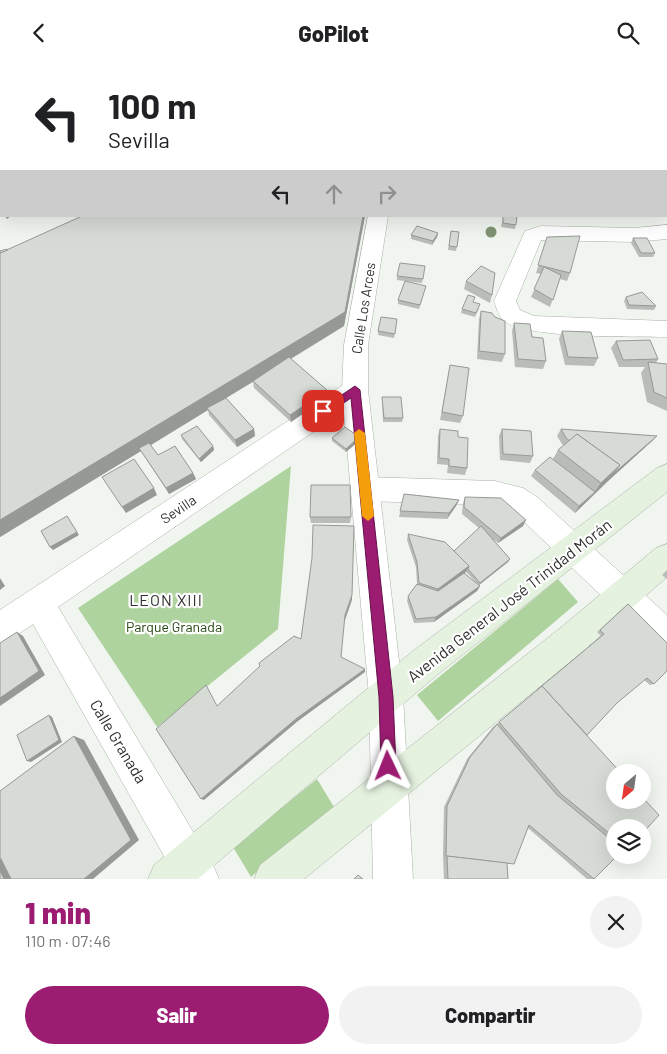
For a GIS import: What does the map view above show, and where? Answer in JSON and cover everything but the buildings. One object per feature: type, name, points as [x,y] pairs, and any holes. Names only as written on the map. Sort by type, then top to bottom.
[{"type":"main road","name":"Avenida General José Trinidad Morán","points":[[186,873],[425,663],[667,476]]},
{"type":"main road","points":[[274,879],[389,784],[623,597],[667,559]]},
{"type":"street","name":"Calle Los Arces","points":[[372,227],[356,301],[355,390],[386,697],[393,879]]},
{"type":"street","points":[[667,232],[634,235],[541,233],[532,236],[504,301],[512,315],[531,324],[667,329]]},
{"type":"street","name":"Sevilla","points":[[0,628],[355,390]]},
{"type":"street","points":[[365,489],[495,493],[513,497],[527,506],[667,637]]},
{"type":"street","name":"Calle Granada","points":[[38,603],[186,873]]},
{"type":"green space","name":"Parque Granada","points":[[291,466],[278,629],[157,727],[78,608]]},
{"type":"green space","points":[[558,579],[578,602],[438,721],[417,695]]},
{"type":"green space","points":[[317,779],[334,807],[251,877],[233,847]]},
{"type":"slow traffic","points":[[359,433],[368,516]]},
{"type":"district","name":"LEON XIII","points":[[166,599]]},
{"type":"route","points":[[323,411],[355,390],[386,697],[388,766]]}]
